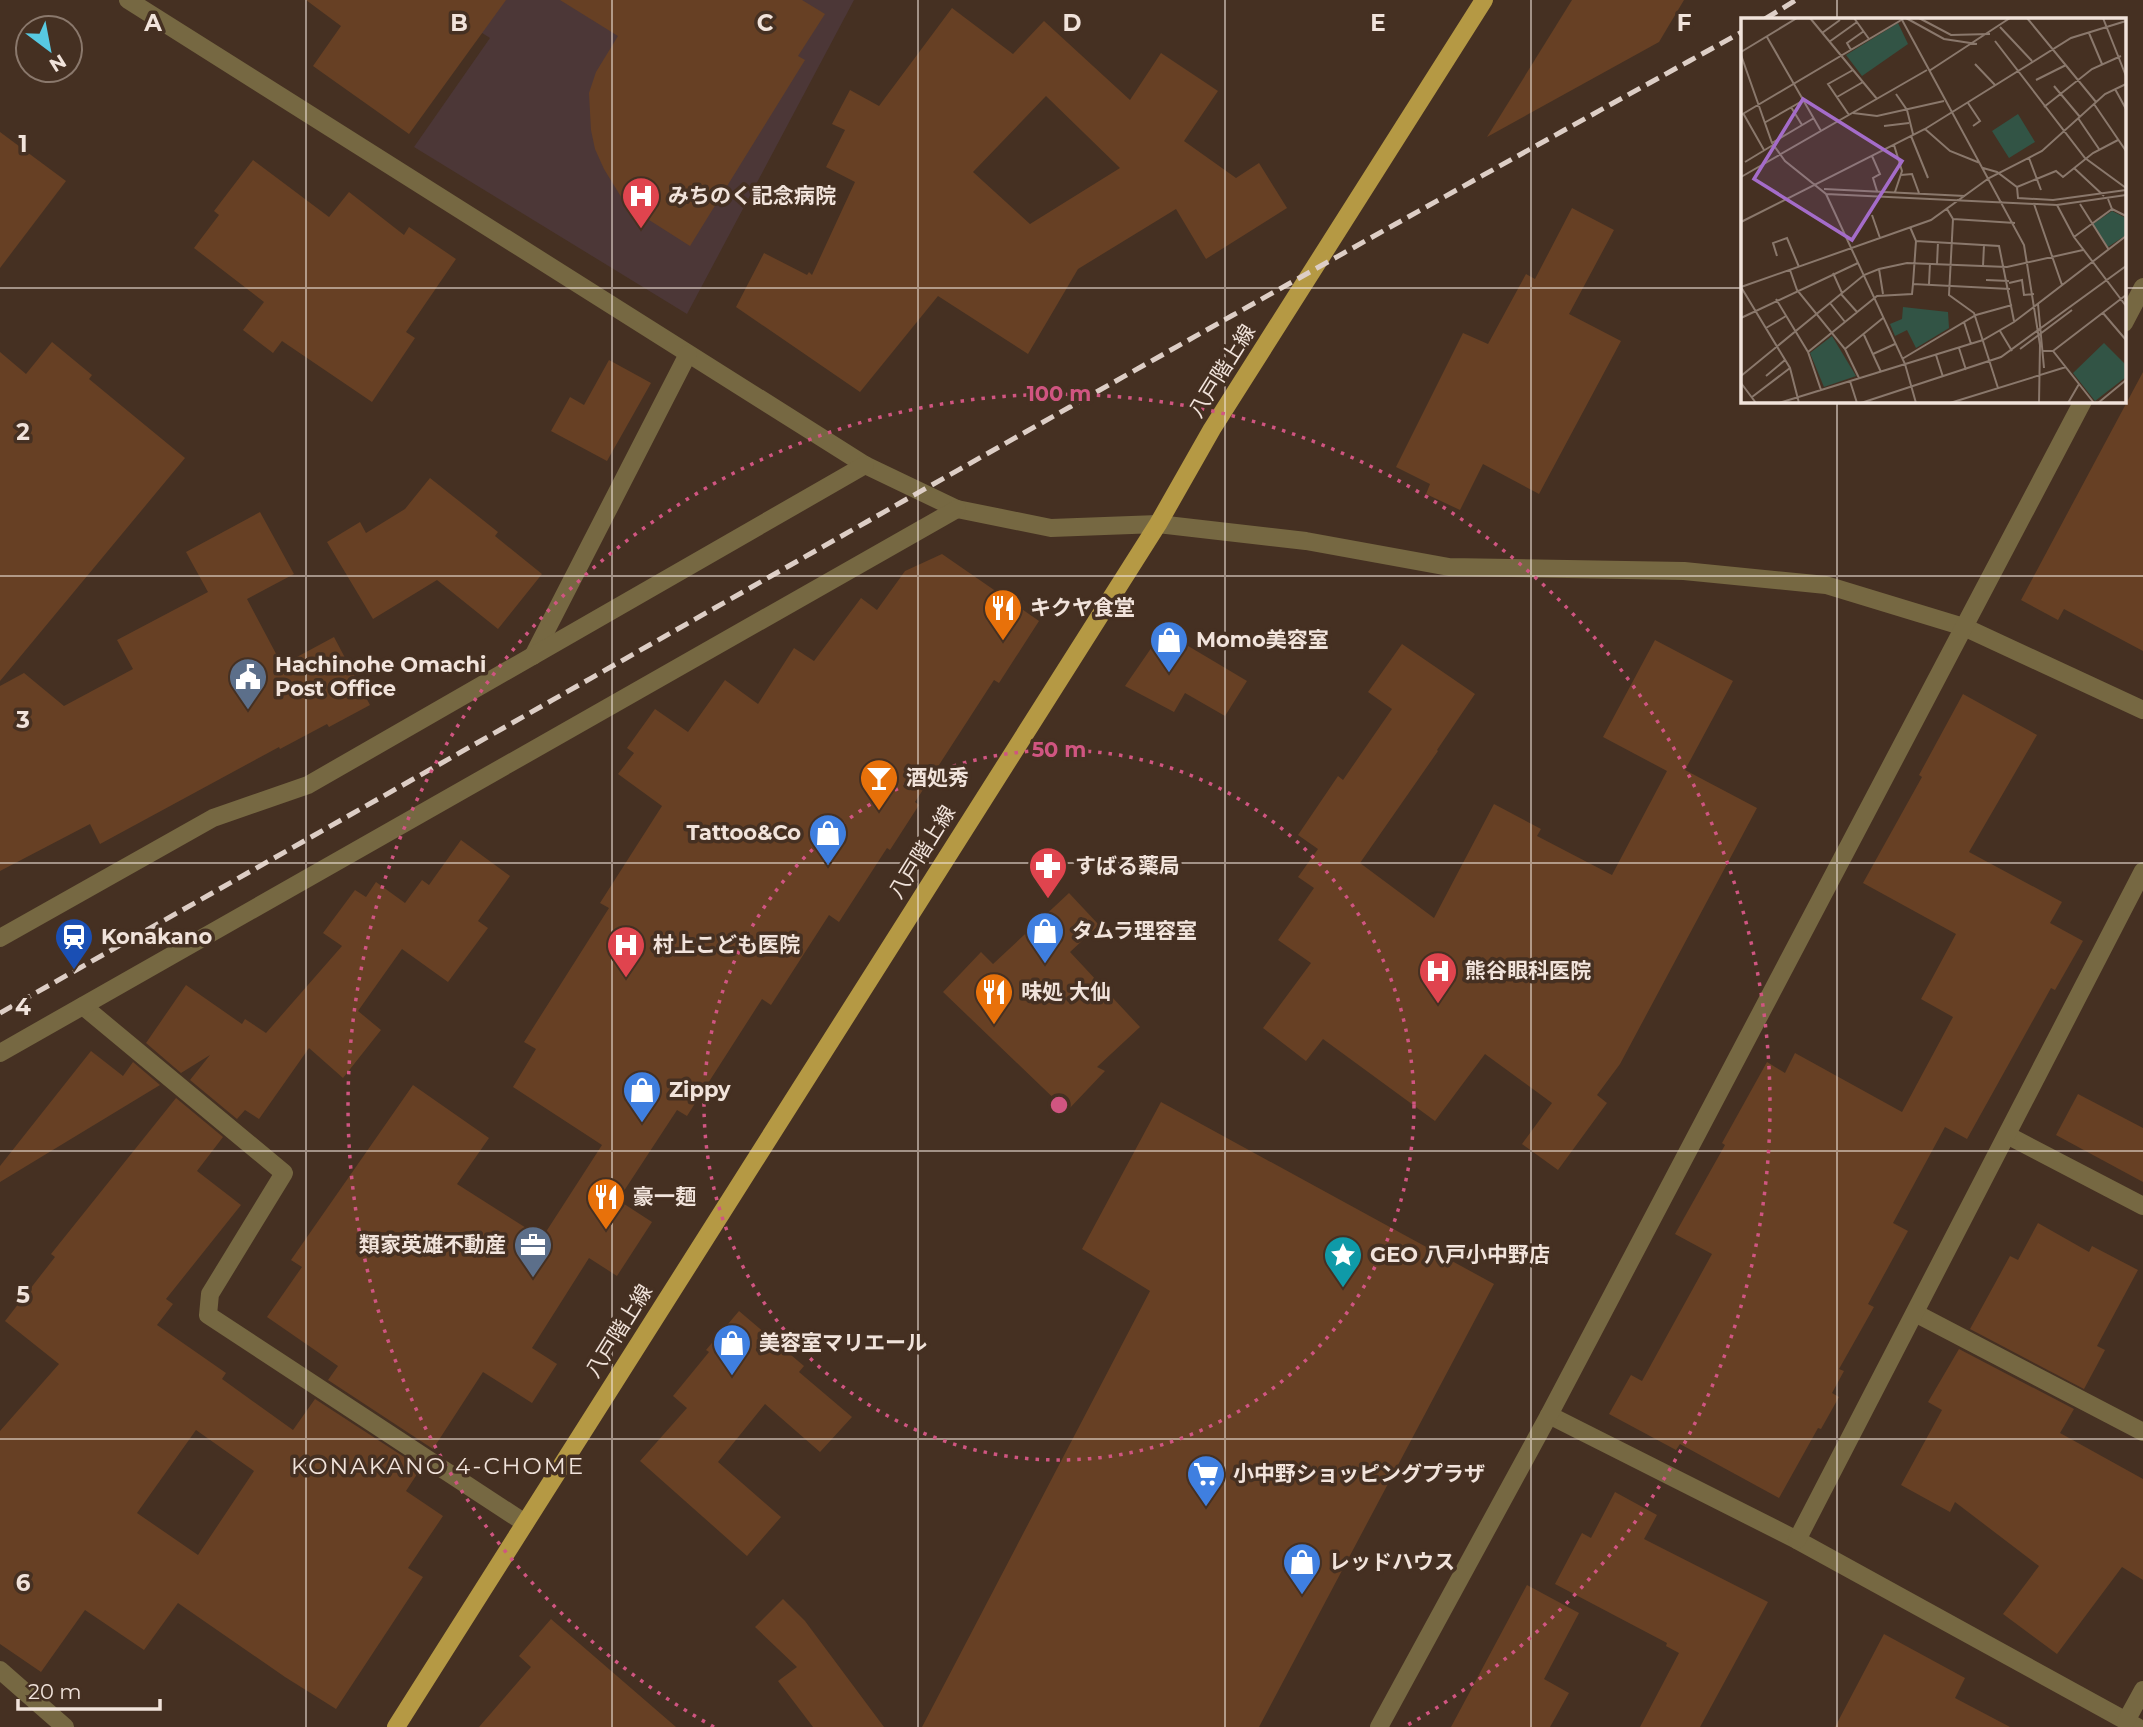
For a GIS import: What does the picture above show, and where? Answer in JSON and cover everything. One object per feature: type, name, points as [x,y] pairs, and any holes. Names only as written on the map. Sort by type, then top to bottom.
[{"type":"main road","name":"八戸階上線","points":[[396,1727],[1158,524],[1212,429],[1484,0]]},
{"type":"street","points":[[128,0],[865,465],[957,509],[1051,528],[1158,524],[1306,541],[1449,567],[1684,571],[1826,585],[1964,627],[2143,710]]},
{"type":"street","points":[[2126,319],[2143,287]]},
{"type":"street","points":[[533,657],[688,354]]},
{"type":"street","points":[[1379,1727],[1549,1415],[2082,402]]},
{"type":"street","points":[[0,938],[214,818],[308,785],[865,465]]},
{"type":"street","points":[[0,1054],[957,509]]},
{"type":"street","points":[[1797,1540],[2143,871]]},
{"type":"street","points":[[83,1006],[284,1173],[210,1294],[208,1315],[525,1523]]},
{"type":"street","points":[[2007,1135],[2143,1206]]},
{"type":"street","points":[[1915,1313],[2143,1432]]},
{"type":"street","points":[[1549,1415],[1797,1540],[2132,1724],[2143,1690]]},
{"type":"street","points":[[0,1671],[65,1727]]},
{"type":"shaded area","name":"みちのく記念病院","points":[[430,0],[854,0],[687,314],[414,147],[490,38]]},
{"type":"building","points":[[306,0],[506,0],[409,134],[313,66],[341,26]]},
{"type":"building","points":[[560,0],[802,0],[825,14],[798,56],[805,60],[690,246],[635,211],[623,200],[604,169],[595,149],[591,130],[589,93],[596,72],[618,36]]},
{"type":"building","points":[[1572,0],[1684,0],[1659,42],[1487,137]]},
{"type":"building","points":[[952,8],[1013,54],[1044,21],[1130,100],[1161,53],[1218,91],[1184,141],[1236,178],[1259,163],[1287,208],[1206,259],[1176,209],[1078,269],[1028,354],[938,296],[860,392],[736,307],[764,253],[812,275],[855,182],[826,167],[845,130],[832,124],[850,90],[879,106]],"holes":[[[1046,96],[1120,168],[1030,224],[973,172]]]},
{"type":"building","points":[[0,132],[66,181],[0,268]]},
{"type":"building","points":[[253,160],[329,217],[349,192],[404,235],[409,227],[456,259],[406,332],[415,338],[372,402],[282,341],[273,353],[243,330],[264,302],[194,248],[219,215],[214,211]]},
{"type":"building","points":[[1572,208],[1614,230],[1569,314],[1621,341],[1539,494],[1483,464],[1460,510],[1426,494],[1430,484],[1396,467],[1463,333],[1488,344],[1526,274],[1535,279]]},
{"type":"building","points":[[52,342],[92,375],[89,379],[185,458],[0,681],[0,352],[26,374]]},
{"type":"building","points":[[609,360],[651,383],[607,461],[551,431],[570,397],[584,405]]},
{"type":"building","points":[[2143,372],[2143,651],[2064,609],[2058,620],[2021,600]]},
{"type":"building","points":[[430,478],[498,532],[495,536],[542,574],[498,629],[437,580],[373,619],[327,542],[360,522],[366,533],[405,509]]},
{"type":"building","points":[[260,512],[294,574],[247,599],[282,665],[334,637],[370,705],[329,727],[327,724],[280,749],[279,747],[100,844],[90,824],[0,871],[0,686],[24,673],[64,706],[133,669],[117,640],[208,592],[186,552]]},
{"type":"building","points":[[942,554],[1039,621],[999,683],[994,680],[915,802],[919,805],[890,850],[887,848],[839,922],[829,915],[771,1005],[762,999],[687,1116],[677,1110],[618,1200],[652,1222],[617,1276],[589,1258],[532,1348],[557,1364],[532,1403],[483,1372],[433,1449],[328,1380],[338,1366],[267,1317],[302,1267],[291,1260],[413,1085],[489,1138],[457,1184],[542,1238],[602,1145],[513,1087],[536,1049],[524,1042],[609,908],[600,903],[662,806],[618,774],[634,753],[627,748],[655,709],[688,732],[725,680],[758,704],[794,648],[814,661],[861,598],[877,610],[905,571]]},
{"type":"building","points":[[1163,631],[1247,681],[1225,716],[1185,693],[1174,712],[1125,686]]},
{"type":"building","points":[[1655,640],[1733,681],[1685,770],[1757,808],[1620,1064],[1597,1095],[1607,1103],[1558,1170],[1522,1144],[1552,1103],[1485,1054],[1435,1121],[1323,1039],[1306,1061],[1263,1028],[1311,963],[1278,940],[1314,888],[1298,877],[1318,849],[1298,835],[1338,776],[1343,780],[1392,709],[1368,692],[1402,644],[1475,694],[1360,863],[1434,918],[1494,804],[1541,829],[1537,836],[1612,875],[1667,771],[1603,737]]},
{"type":"building","points":[[1963,694],[2037,735],[1969,852],[2062,902],[2050,923],[2083,941],[2055,990],[2051,988],[1967,1139],[1945,1127],[1893,1223],[1908,1231],[1868,1304],[1874,1307],[1839,1369],[1844,1371],[1832,1393],[1839,1397],[1821,1429],[1818,1428],[1779,1498],[1680,1444],[1676,1450],[1609,1414],[1631,1375],[1642,1381],[1712,1254],[1675,1234],[1725,1145],[1722,1143],[1767,1062],[1785,1073],[1795,1053],[1902,1112],[1953,1017],[1921,999],[1956,934],[1863,883],[1922,777],[1919,775]]},
{"type":"building","points":[[461,840],[510,876],[478,921],[488,928],[448,982],[402,949],[358,1011],[381,1030],[343,1078],[309,1048],[259,1119],[245,1110],[237,1119],[190,1080],[210,1055],[181,1073],[146,1043],[186,985],[242,1024],[245,1019],[266,1033],[342,946],[323,933],[355,890],[366,897],[376,882],[405,903],[422,880],[429,885]]},
{"type":"building","points":[[1069,893],[1099,925],[1070,952],[1140,1027],[1097,1067],[1105,1071],[1067,1111],[943,992],[981,952],[993,964]]},
{"type":"building","points":[[91,1051],[123,1076],[133,1062],[160,1085],[0,1182],[0,1166]]},
{"type":"building","points":[[2078,1094],[2143,1128],[2143,1182],[2056,1135]]},
{"type":"building","points":[[176,1098],[223,1137],[197,1171],[241,1205],[166,1299],[173,1304],[157,1325],[226,1373],[222,1379],[293,1430],[315,1399],[421,1468],[406,1491],[443,1516],[408,1568],[423,1577],[336,1709],[178,1603],[144,1650],[85,1610],[41,1672],[0,1644],[0,1431],[59,1364],[5,1321],[55,1257],[51,1254]],"holes":[[[196,1430],[254,1471],[198,1555],[137,1513]]]},
{"type":"building","name":"小中野ショッピングプラザ","points":[[1161,1102],[1494,1284],[1259,1727],[922,1727],[1150,1291],[1082,1249]]},
{"type":"building","points":[[2038,1223],[2089,1252],[2092,1246],[2138,1270],[2097,1346],[2105,1350],[2084,1389],[1970,1329],[2010,1256],[2018,1260]]},
{"type":"building","points":[[739,1311],[804,1366],[799,1372],[852,1417],[820,1452],[765,1404],[718,1462],[781,1517],[747,1556],[640,1461],[687,1408],[673,1396],[709,1352],[706,1350]]},
{"type":"building","points":[[1959,1349],[2074,1409],[2060,1433],[2143,1479],[2143,1580],[2122,1567],[2057,1654],[2003,1614],[2039,1566],[1955,1502],[1950,1512],[1901,1485],[1942,1410],[1928,1402]]},
{"type":"building","points":[[1615,1492],[1657,1515],[1644,1539],[1768,1602],[1700,1727],[1640,1727],[1679,1653],[1666,1646],[1667,1643],[1555,1584],[1582,1533],[1591,1538]]},
{"type":"building","points":[[1527,1585],[1579,1613],[1544,1679],[1569,1693],[1550,1727],[1451,1727]]},
{"type":"building","points":[[783,1599],[805,1621],[884,1727],[813,1727],[778,1681],[797,1667],[755,1627]]},
{"type":"building","points":[[551,1619],[676,1727],[479,1727],[531,1667],[519,1656]]},
{"type":"building","points":[[1884,1634],[1965,1678],[1955,1698],[2010,1727],[1835,1727]]},
{"type":"railway","points":[[1767,18],[1796,0]]},
{"type":"railway","points":[[0,1013],[1087,397],[1741,33]]},
{"type":"place","name":"みちのく記念病院","points":[[641,230]]},
{"type":"place","name":"キクヤ食堂","points":[[1003,642]]},
{"type":"place","name":"Momo美容室","points":[[1169,674]]},
{"type":"place","name":"Hachinohe Omachi Post Office","points":[[248,711]]},
{"type":"place","name":"酒処秀","points":[[879,812]]},
{"type":"place","name":"Tattoo&Co","points":[[828,867]]},
{"type":"place","name":"すばる薬局","points":[[1048,900]]},
{"type":"place","name":"タムラ理容室","points":[[1045,965]]},
{"type":"place","name":"Konakano","points":[[74,971]]},
{"type":"place","name":"村上こども医院","points":[[626,979]]},
{"type":"place","name":"熊谷眼科医院","points":[[1438,1005]]},
{"type":"place","name":"味処 大仙","points":[[994,1026]]},
{"type":"place","name":"Zippy","points":[[642,1124]]},
{"type":"place","name":"豪一麺","points":[[606,1231]]},
{"type":"place","name":"類家英雄不動産","points":[[533,1279]]},
{"type":"place","name":"GEO 八戸小中野店","points":[[1343,1289]]},
{"type":"place","name":"美容室マリエール","points":[[732,1377]]},
{"type":"place","name":"小中野ショッピングプラザ","points":[[1206,1508]]},
{"type":"place","name":"レッドハウス","points":[[1302,1596]]},
{"type":"district","name":"KONAKANO 4-CHOME","points":[[438,1466]]}]
